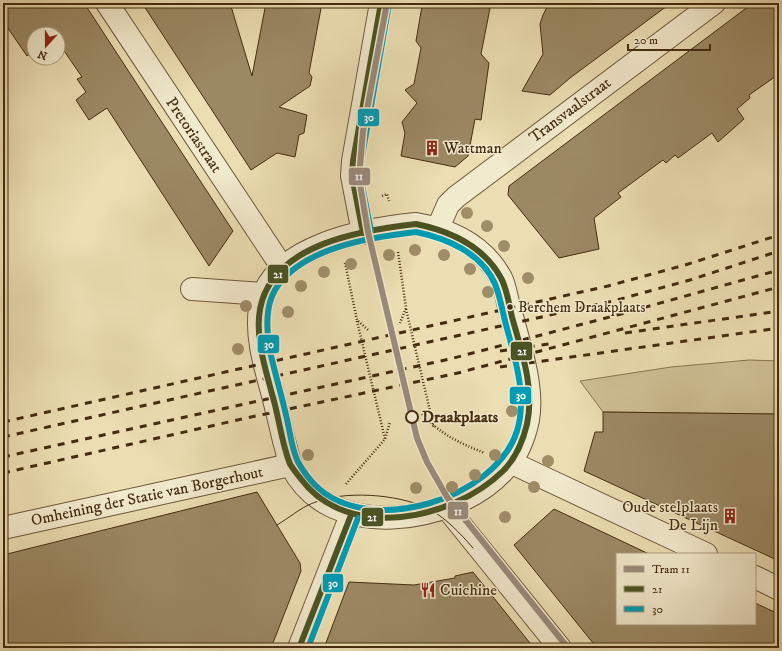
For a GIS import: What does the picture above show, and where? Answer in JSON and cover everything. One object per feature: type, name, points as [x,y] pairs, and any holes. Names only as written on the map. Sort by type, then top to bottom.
[{"type":"street","name":"Pretoriastraat","points":[[107,3],[282,267]]},
{"type":"street","points":[[363,233],[352,176],[353,161],[381,3]]},
{"type":"street","name":"Transvaalstraat","points":[[438,228],[448,205],[456,197],[714,3]]},
{"type":"street","points":[[416,224],[438,228],[458,236],[476,247],[489,261],[501,279],[519,344],[529,394],[529,408],[521,442],[510,462],[495,479],[475,494],[446,507],[391,517],[369,517],[351,514],[327,504],[304,485],[290,465],[263,356],[259,328],[260,308],[264,294],[272,279],[282,267],[299,255],[319,246],[363,233],[395,226],[416,224]]},
{"type":"street","points":[[192,290],[264,294]]},
{"type":"street","points":[[510,462],[704,553]]},
{"type":"street","name":"Omheining der Statie van Borgerhout","points":[[3,528],[290,465]]},
{"type":"street","points":[[446,507],[560,648]]},
{"type":"street","points":[[299,648],[351,514]]},
{"type":"street","points":[[756,578],[779,589]]},
{"type":"path","points":[[406,308],[434,428]]},
{"type":"path","points":[[357,320],[385,439]]},
{"type":"path","points":[[422,414],[434,428],[460,443],[510,462]]},
{"type":"path","points":[[327,504],[356,474],[385,439],[390,422]]},
{"type":"shaded area","points":[[749,360],[779,361],[779,414],[603,412],[580,381],[671,367]]},
{"type":"building","points":[[3,3],[84,3],[233,231],[209,266],[107,108],[89,120],[76,100],[86,92],[77,79],[82,77],[66,54],[66,26],[26,26],[26,55],[3,21]]},
{"type":"building","points":[[142,3],[230,3],[252,76],[266,3],[322,3],[309,73],[312,77],[310,86],[279,107],[307,115],[304,133],[299,135],[295,157],[277,153],[251,170]]},
{"type":"building","points":[[429,3],[491,3],[481,54],[489,63],[481,120],[475,119],[468,156],[455,167],[401,156],[405,133],[402,122],[417,103],[405,90],[414,84],[421,48],[416,41],[422,6],[428,8]]},
{"type":"building","points":[[549,3],[671,3],[570,78],[550,95],[522,91],[543,54],[540,24]]},
{"type":"building","points":[[753,3],[779,3],[779,74],[749,95],[750,98],[737,109],[744,119],[718,142],[712,133],[678,158],[675,155],[666,163],[663,160],[618,193],[621,197],[594,218],[599,249],[559,258],[508,195],[509,186]]},
{"type":"building","name":"Oude stelplaats De Lijn","points":[[603,412],[779,414],[779,561],[584,471],[595,432],[603,432]]},
{"type":"building","points":[[257,492],[300,563],[301,571],[271,648],[3,648],[3,555]]},
{"type":"building","points":[[554,509],[647,553],[616,553],[616,625],[756,625],[756,603],[779,614],[779,648],[597,648],[514,545]]},
{"type":"building","points":[[473,572],[534,648],[324,648],[349,582],[414,585],[455,578],[455,576]]},
{"type":"tram line","name":"11","points":[[387,3],[363,131],[359,178],[368,232],[417,438],[427,462],[447,497],[568,648]]},
{"type":"tram line","points":[[277,525],[313,503],[340,496],[370,495],[401,499],[427,508],[452,526],[473,548]]},
{"type":"railway","points":[[3,422],[608,286],[685,265],[779,235]]},
{"type":"railway","points":[[3,437],[613,301],[690,280],[779,251]]},
{"type":"railway","points":[[3,457],[450,359],[621,314],[779,270]]},
{"type":"railway","points":[[3,473],[242,419],[458,373],[779,287]]},
{"type":"railway","points":[[625,333],[779,311]]},
{"type":"railway","points":[[500,367],[779,328]]},
{"type":"railway","points":[[500,351],[549,344]]},
{"type":"transit line","name":"21","points":[[363,233],[352,176],[353,161],[381,3]]},
{"type":"transit line","name":"30","points":[[371,231],[360,175],[361,162],[389,4]]},
{"type":"transit line","name":"21","points":[[416,224],[453,235],[464,241],[485,257],[494,266],[501,278],[526,369],[529,397],[527,424],[521,443],[515,455],[503,471],[482,488],[457,502],[430,512],[401,517],[372,517],[345,511],[321,499],[301,479],[290,464],[284,447],[266,373],[260,341],[260,309],[268,287],[282,269],[300,255],[322,244],[346,236],[416,224]]},
{"type":"transit line","name":"30","points":[[416,232],[439,238],[462,249],[472,256],[489,273],[498,293],[516,362],[520,390],[520,417],[517,431],[504,455],[484,476],[457,492],[428,504],[396,509],[366,509],[338,501],[315,485],[298,462],[292,445],[269,347],[267,326],[268,311],[275,290],[286,276],[301,264],[338,247],[358,241],[416,232]]},
{"type":"transit line","name":"21","points":[[299,648],[351,515]]},
{"type":"transit line","name":"30","points":[[308,648],[358,518]]},
{"type":"place","name":"Wattman","points":[[432,148]]},
{"type":"place","name":"Berchem Draakplaats","points":[[510,307]]},
{"type":"place","name":"Draakplaats","points":[[412,417]]},
{"type":"place","name":"Oude stelplaats De Lijn","points":[[730,516]]},
{"type":"place","name":"Cuichine","points":[[428,590]]}]
